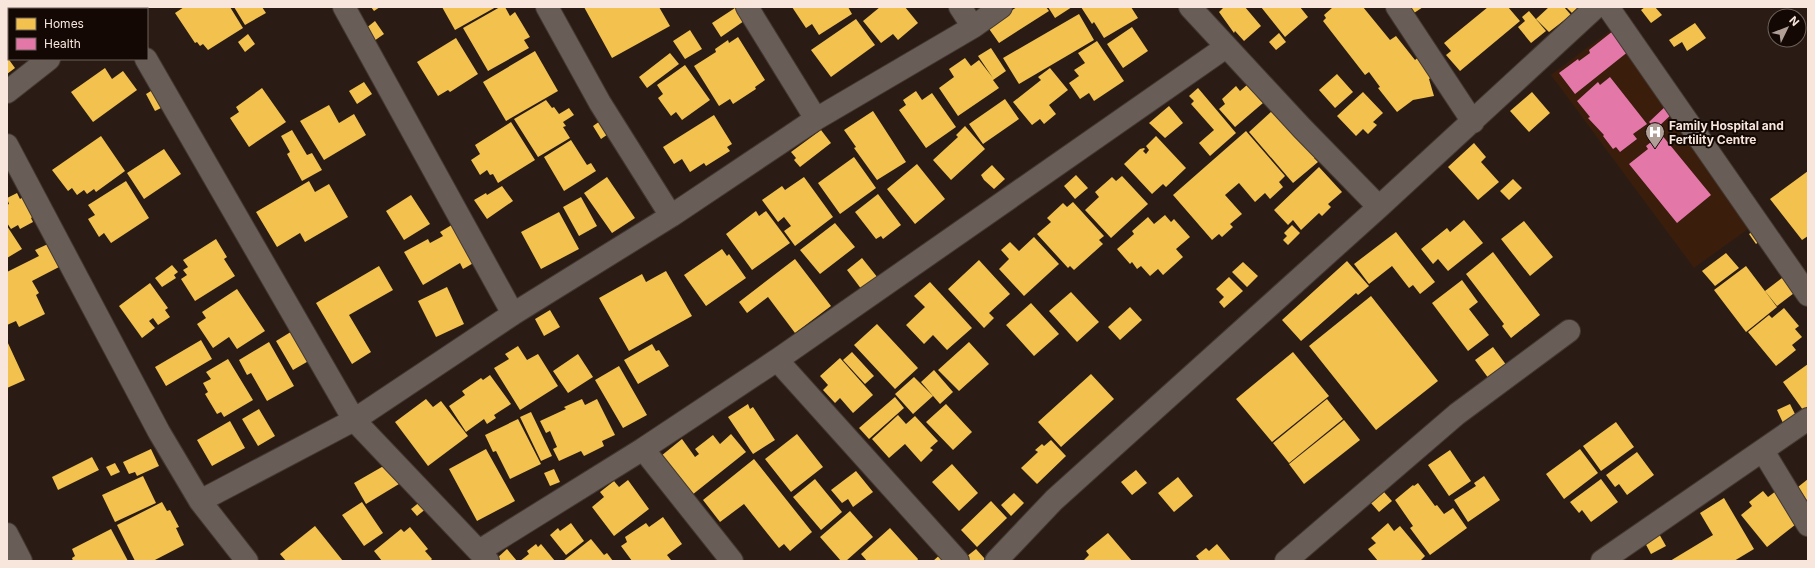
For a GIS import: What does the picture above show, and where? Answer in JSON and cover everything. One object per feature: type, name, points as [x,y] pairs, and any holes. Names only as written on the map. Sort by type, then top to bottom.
[{"type":"street","points":[[344,7],[513,314]]},
{"type":"street","points":[[547,7],[600,103],[671,216]]},
{"type":"street","points":[[747,7],[816,119]]},
{"type":"street","points":[[960,7],[973,26]]},
{"type":"street","points":[[200,501],[354,420],[513,314],[671,216],[816,119],[973,26],[1001,7]]},
{"type":"street","points":[[1190,7],[1226,47],[1379,207]]},
{"type":"street","points":[[1397,7],[1473,122]]},
{"type":"street","points":[[996,561],[1054,500],[1473,122],[1596,7]]},
{"type":"street","points":[[1608,7],[1808,295]]},
{"type":"street","points":[[147,60],[354,420],[484,556],[777,360],[1226,47]]},
{"type":"street","points":[[7,92],[48,60]]},
{"type":"street","points":[[7,145],[158,432],[200,501],[247,561]]},
{"type":"street","points":[[1286,561],[1457,414],[1569,331]]},
{"type":"street","points":[[777,360],[958,561]]},
{"type":"street","points":[[1602,561],[1631,552],[1763,451],[1808,419]]},
{"type":"street","points":[[643,449],[732,561]]},
{"type":"street","points":[[1763,451],[1808,525]]},
{"type":"street","points":[[7,534],[21,561]]},
{"type":"shaded area","name":"Family Hospital and Fertility Centre","points":[[1619,24],[1755,224],[1694,268],[1551,75]]},
{"type":"building: Homes","points":[[7,7],[41,7],[8,8],[7,46]]},
{"type":"building: Homes","points":[[184,7],[230,7],[243,28],[208,50],[203,44],[200,46],[197,42],[195,43],[175,13]]},
{"type":"building: Homes","points":[[234,7],[262,7],[266,13],[245,25]]},
{"type":"building: Homes","points":[[371,7],[380,7],[374,11]]},
{"type":"building: Homes","points":[[442,7],[496,7],[455,30]]},
{"type":"building: Homes","points":[[500,7],[505,7],[510,16],[515,12],[530,37],[524,40],[529,48],[488,71],[463,28]]},
{"type":"building: Homes","points":[[584,7],[659,7],[670,26],[612,58]]},
{"type":"building: Homes","points":[[792,7],[848,7],[852,14],[819,35],[812,24],[806,28]]},
{"type":"building: Homes","points":[[880,7],[905,7],[918,23],[898,40],[893,34],[881,43],[863,21]]},
{"type":"building: Homes","points":[[1017,7],[1046,7],[1049,11],[999,43],[987,26]]},
{"type":"building: Homes","points":[[1048,7],[1072,7],[1055,18]]},
{"type":"building: Homes","points":[[1081,7],[1131,7],[1138,18],[1104,38],[1094,22],[1092,24]]},
{"type":"building: Homes","points":[[1224,7],[1245,7],[1261,26],[1244,41],[1235,31],[1234,33],[1219,12]]},
{"type":"building: Homes","points":[[1261,7],[1300,7],[1308,17],[1285,37]]},
{"type":"building: Homes","points":[[1333,7],[1363,7],[1390,40],[1396,36],[1415,60],[1421,55],[1436,74],[1429,79],[1434,96],[1413,100],[1397,112],[1378,88],[1380,87],[1369,72],[1365,75],[1323,21],[1326,18],[1324,15]]},
{"type":"building: Homes","points":[[1409,7],[1423,7],[1414,13]]},
{"type":"building: Homes","points":[[1488,7],[1508,7],[1520,21],[1460,71],[1446,55],[1451,51],[1444,43]]},
{"type":"building: Homes","points":[[1549,7],[1564,7],[1571,15],[1549,32],[1536,19]]},
{"type":"building: Homes","points":[[1566,7],[1578,7],[1572,13]]},
{"type":"building: Homes","points":[[1645,7],[1655,7],[1662,15],[1651,23],[1641,10]]},
{"type":"building: Homes","points":[[735,8],[744,21],[721,37],[712,23]]},
{"type":"building: Homes","points":[[1529,11],[1546,31],[1531,43],[1518,27],[1525,21],[1522,17]]},
{"type":"building: Homes","points":[[1079,14],[1094,40],[1019,84],[1003,58]]},
{"type":"building: Homes","points":[[856,19],[875,45],[831,77],[811,50]]},
{"type":"building: Homes","points":[[375,21],[384,34],[374,41],[365,29]]},
{"type":"building: Homes","points":[[1695,23],[1706,38],[1687,51],[1682,42],[1674,47],[1669,40]]},
{"type":"building: Homes","points":[[1132,27],[1148,51],[1123,68],[1107,44]]},
{"type":"building: Homes","points":[[690,30],[702,49],[685,59],[673,41]]},
{"type":"building: Homes","points":[[1279,33],[1286,42],[1276,50],[1269,42]]},
{"type":"building: Homes","points":[[248,34],[255,44],[245,52],[238,42]]},
{"type":"building: Homes","points":[[738,37],[765,80],[755,87],[756,89],[733,104],[730,99],[719,106],[694,66],[716,52],[715,49],[728,40],[729,43]]},
{"type":"building: Homes","points":[[456,38],[478,74],[450,92],[448,90],[438,96],[417,62]]},
{"type":"building: Homes","points":[[1097,41],[1124,81],[1094,101],[1089,93],[1080,99],[1069,83],[1079,76],[1074,70],[1085,63],[1078,53]]},
{"type":"building: Homes","points":[[991,48],[1006,71],[993,80],[999,88],[958,116],[939,88],[954,77],[949,69],[965,58],[971,66],[979,60],[993,78],[978,56]]},
{"type":"building: Homes","points":[[535,51],[558,91],[506,121],[483,82]]},
{"type":"building: Homes","points":[[670,53],[679,64],[647,88],[639,77]]},
{"type":"building: Homes","points":[[7,57],[15,68],[7,74]]},
{"type":"building: Homes","points":[[685,65],[710,100],[682,120],[676,112],[671,116],[658,98],[663,94],[657,85]]},
{"type":"building: Homes","points":[[105,68],[112,79],[123,71],[137,90],[93,122],[71,92]]},
{"type":"building: Homes","points":[[1050,68],[1068,90],[1049,105],[1056,114],[1044,124],[1040,119],[1032,125],[1013,102],[1041,80],[1038,77]]},
{"type":"building: Homes","points":[[1337,74],[1353,92],[1335,108],[1319,90]]},
{"type":"building: Homes","points":[[364,82],[372,94],[357,104],[349,91]]},
{"type":"building: Homes","points":[[1247,85],[1263,103],[1235,127],[1219,109],[1225,104],[1222,99],[1236,86],[1240,91]]},
{"type":"building: Homes","points":[[156,88],[167,105],[155,111],[146,94]]},
{"type":"building: Homes","points":[[262,88],[286,122],[249,147],[230,118],[239,112],[236,107]]},
{"type":"building: Homes","points":[[1198,88],[1236,133],[1210,156],[1199,143],[1214,130],[1191,104],[1194,101],[1189,96]]},
{"type":"building: Homes","points":[[916,91],[922,100],[932,93],[956,127],[926,148],[899,110],[906,105],[903,100]]},
{"type":"building: Homes","points":[[1363,92],[1383,113],[1373,122],[1377,125],[1368,134],[1363,129],[1356,136],[1337,116]]},
{"type":"building: Homes","points":[[1532,92],[1550,113],[1529,132],[1510,111]]},
{"type":"building: Homes","points":[[1005,99],[1019,119],[983,144],[969,124]]},
{"type":"building: Homes","points":[[546,100],[559,114],[569,108],[574,115],[563,122],[566,126],[563,127],[570,138],[538,157],[514,119]]},
{"type":"building: Homes","points":[[329,105],[339,123],[354,114],[366,135],[324,160],[300,121]]},
{"type":"building: Homes","points":[[1169,106],[1183,123],[1165,138],[1149,123]]},
{"type":"building: Homes","points":[[1273,110],[1318,155],[1314,158],[1318,162],[1293,183],[1249,132]]},
{"type":"building: Homes","points":[[873,111],[906,162],[877,180],[854,148],[856,147],[844,130]]},
{"type":"building: Homes","points":[[714,115],[732,144],[727,147],[730,151],[706,166],[704,163],[690,172],[682,159],[674,164],[663,147]]},
{"type":"building: Homes","points":[[603,119],[611,132],[601,139],[593,126]]},
{"type":"building: Homes","points":[[511,122],[535,160],[498,183],[493,174],[490,175],[487,170],[480,175],[471,160],[480,154],[475,145]]},
{"type":"building: Homes","points":[[965,126],[985,149],[951,180],[933,160],[958,137],[956,135]]},
{"type":"building: Homes","points":[[292,130],[307,155],[312,153],[322,170],[302,181],[287,154],[290,152],[281,136]]},
{"type":"building: Homes","points":[[821,130],[831,143],[800,167],[794,160],[796,158],[791,152]]},
{"type":"building: Homes","points":[[1246,131],[1285,176],[1279,182],[1283,187],[1270,199],[1265,193],[1255,202],[1239,183],[1225,195],[1242,214],[1230,224],[1233,227],[1222,237],[1219,234],[1212,240],[1173,195]]},
{"type":"building: Homes","points":[[101,136],[125,171],[96,192],[94,189],[87,194],[84,190],[77,195],[72,188],[68,191],[52,170]]},
{"type":"building: Homes","points":[[1156,136],[1186,168],[1166,187],[1163,184],[1152,194],[1124,164],[1140,149],[1144,148],[1145,149],[1143,151],[1146,154],[1149,150],[1146,146]]},
{"type":"building: Homes","points":[[571,140],[587,165],[591,163],[596,171],[564,191],[544,157]]},
{"type":"building: Homes","points":[[1474,143],[1486,157],[1481,162],[1499,182],[1478,200],[1448,167]]},
{"type":"building: Homes","points":[[164,149],[181,174],[144,199],[127,173]]},
{"type":"building: Homes","points":[[854,157],[876,188],[840,214],[818,183]]},
{"type":"building: Homes","points":[[917,164],[945,199],[915,224],[887,189]]},
{"type":"building: Homes","points":[[992,165],[1005,179],[994,189],[984,180],[981,175]]},
{"type":"building: Homes","points":[[1319,167],[1342,192],[1328,204],[1331,207],[1322,216],[1319,213],[1301,230],[1293,220],[1288,225],[1274,210]]},
{"type":"building: Homes","points":[[1808,171],[1808,236],[1802,240],[1770,199]]},
{"type":"building: Homes","points":[[1076,175],[1088,188],[1075,199],[1064,186]]},
{"type":"building: Homes","points":[[1122,176],[1148,204],[1111,238],[1085,210],[1099,197],[1095,192],[1112,177],[1116,181]]},
{"type":"building: Homes","points":[[607,177],[635,218],[612,233],[584,193]]},
{"type":"building: Homes","points":[[804,177],[833,217],[795,246],[784,231],[791,226],[784,217],[778,222],[762,200],[782,186],[785,190]]},
{"type":"building: Homes","points":[[1513,179],[1522,188],[1509,200],[1500,191]]},
{"type":"building: Homes","points":[[126,181],[149,218],[111,243],[104,233],[99,237],[88,219],[95,215],[88,205]]},
{"type":"building: Homes","points":[[309,181],[315,192],[329,184],[348,217],[305,242],[300,233],[277,247],[256,212]]},
{"type":"building: Homes","points":[[502,186],[513,201],[487,219],[474,200],[486,193],[487,195]]},
{"type":"building: Homes","points":[[17,193],[20,199],[23,197],[34,216],[31,218],[33,222],[20,229],[18,225],[11,229],[7,223],[7,205],[9,204],[7,198]]},
{"type":"building: Homes","points":[[878,194],[901,225],[883,239],[881,236],[876,239],[855,212]]},
{"type":"building: Homes","points":[[411,195],[430,224],[404,240],[386,211]]},
{"type":"building: Homes","points":[[581,197],[597,226],[579,236],[563,207]]},
{"type":"building: Homes","points":[[1073,202],[1104,236],[1099,240],[1103,244],[1074,270],[1070,266],[1068,268],[1037,234],[1051,222],[1047,218],[1063,203],[1067,207]]},
{"type":"building: Homes","points":[[756,211],[759,216],[766,211],[790,243],[752,270],[726,234]]},
{"type":"building: Homes","points":[[559,212],[579,249],[541,269],[521,232]]},
{"type":"building: Homes","points":[[1165,215],[1171,222],[1174,219],[1190,237],[1176,249],[1183,257],[1163,275],[1158,269],[1150,276],[1141,266],[1137,269],[1132,262],[1130,264],[1117,249],[1134,234],[1132,231],[1148,217],[1154,224]]},
{"type":"building: Homes","points":[[1464,220],[1483,243],[1448,271],[1438,259],[1433,264],[1421,249],[1447,228],[1450,232]]},
{"type":"building: Homes","points":[[1524,221],[1553,257],[1530,276],[1501,239]]},
{"type":"building: Homes","points":[[455,223],[477,261],[463,269],[460,263],[423,285],[404,252],[428,239],[430,243],[443,236],[440,232]]},
{"type":"building: Homes","points":[[835,223],[855,247],[820,274],[800,250]]},
{"type":"building: Homes","points":[[1292,225],[1300,233],[1288,245],[1283,240],[1287,236],[1284,233]]},
{"type":"building: Homes","points":[[7,226],[22,249],[7,258]]},
{"type":"building: Homes","points":[[1757,228],[1764,237],[1756,244],[1749,234]]},
{"type":"building: Homes","points":[[1396,232],[1435,282],[1420,294],[1413,285],[1409,288],[1392,266],[1369,284],[1354,264]]},
{"type":"building: Homes","points":[[1034,237],[1059,264],[1024,296],[999,269],[1009,259],[1001,250],[1010,242],[1019,251]]},
{"type":"building: Homes","points":[[216,239],[227,257],[224,259],[235,276],[195,301],[181,279],[187,275],[183,270],[188,267],[183,260]]},
{"type":"building: Homes","points":[[48,244],[59,267],[32,281],[39,293],[36,295],[45,314],[19,327],[16,321],[7,325],[7,272],[39,256],[35,250]]},
{"type":"building: Homes","points":[[722,249],[727,256],[729,254],[746,278],[706,306],[684,275]]},
{"type":"building: Homes","points":[[1493,252],[1540,315],[1511,338],[1502,326],[1504,324],[1466,274]]},
{"type":"building: Homes","points":[[1726,253],[1739,268],[1715,286],[1702,271]]},
{"type":"building: Homes","points":[[862,258],[878,278],[862,290],[847,270]]},
{"type":"building: Homes","points":[[795,259],[831,306],[795,333],[768,297],[747,313],[739,302]]},
{"type":"building: Homes","points":[[979,260],[1010,294],[989,313],[994,318],[984,328],[948,289]]},
{"type":"building: Homes","points":[[1347,261],[1369,286],[1358,295],[1356,293],[1301,341],[1282,320]]},
{"type":"building: Homes","points":[[1243,262],[1258,276],[1247,287],[1232,272]]},
{"type":"building: Homes","points":[[172,265],[178,272],[174,275],[176,278],[162,287],[155,278]]},
{"type":"building: Homes","points":[[379,266],[393,290],[349,315],[371,352],[352,364],[316,303]]},
{"type":"building: Homes","points":[[1746,266],[1777,307],[1746,332],[1714,290]]},
{"type":"building: Homes","points":[[666,271],[692,316],[629,351],[599,298],[642,274],[646,282]]},
{"type":"building: Homes","points":[[1786,275],[1798,290],[1777,306],[1765,291]]},
{"type":"building: Homes","points":[[1229,277],[1243,291],[1224,308],[1219,302],[1224,297],[1216,289]]},
{"type":"building: Homes","points":[[1462,280],[1478,302],[1469,309],[1489,335],[1468,351],[1432,303]]},
{"type":"building: Homes","points":[[930,282],[972,328],[947,350],[933,335],[924,344],[906,325],[925,307],[914,296]]},
{"type":"building: Homes","points":[[150,283],[168,308],[165,310],[170,317],[158,325],[153,318],[149,321],[155,328],[142,338],[119,306]]},
{"type":"building: Homes","points":[[447,287],[464,324],[436,337],[418,301]]},
{"type":"building: Homes","points":[[237,289],[265,331],[237,349],[229,337],[213,348],[197,324],[206,318],[202,312]]},
{"type":"building: Homes","points":[[1071,292],[1099,322],[1077,342],[1049,311]]},
{"type":"building: Homes","points":[[1371,296],[1438,381],[1376,430],[1309,346]]},
{"type":"building: Homes","points":[[1031,303],[1059,334],[1034,356],[1006,325]]},
{"type":"building: Homes","points":[[1130,307],[1142,320],[1120,340],[1108,327]]},
{"type":"building: Homes","points":[[1784,308],[1799,326],[1795,329],[1802,337],[1792,345],[1796,350],[1776,366],[1748,332],[1769,315],[1772,318]]},
{"type":"building: Homes","points":[[550,310],[560,327],[544,336],[535,319]]},
{"type":"building: Homes","points":[[877,324],[918,368],[895,389],[854,345]]},
{"type":"building: Homes","points":[[294,330],[312,359],[293,370],[276,341]]},
{"type":"building: Homes","points":[[201,340],[212,359],[166,386],[155,367]]},
{"type":"building: Homes","points":[[7,341],[25,380],[7,388]]},
{"type":"building: Homes","points":[[269,342],[294,386],[267,401],[251,373],[247,375],[239,360]]},
{"type":"building: Homes","points":[[969,342],[989,364],[959,391],[938,370]]},
{"type":"building: Homes","points":[[652,344],[656,351],[659,350],[669,366],[638,384],[624,360]]},
{"type":"building: Homes","points":[[518,346],[527,360],[538,354],[558,386],[520,410],[494,368],[509,359],[505,354]]},
{"type":"building: Homes","points":[[1493,347],[1507,366],[1489,379],[1475,360]]},
{"type":"building: Homes","points":[[852,352],[874,376],[865,384],[843,360]]},
{"type":"building: Homes","points":[[1293,352],[1329,396],[1272,442],[1236,399]]},
{"type":"building: Homes","points":[[578,354],[593,377],[568,393],[553,371]]},
{"type":"building: Homes","points":[[840,358],[873,395],[853,413],[840,398],[835,403],[823,390],[828,385],[820,376]]},
{"type":"building: Homes","points":[[228,359],[253,400],[224,417],[221,412],[217,414],[205,394],[208,392],[203,383],[211,379],[206,372]]},
{"type":"building: Homes","points":[[1808,364],[1808,406],[1803,410],[1783,382]]},
{"type":"building: Homes","points":[[619,366],[647,415],[623,428],[595,380]]},
{"type":"building: Homes","points":[[934,370],[953,392],[940,404],[921,382]]},
{"type":"building: Homes","points":[[1091,374],[1114,399],[1061,447],[1038,422]]},
{"type":"building: Homes","points":[[490,375],[511,404],[494,415],[496,418],[487,424],[484,419],[466,432],[449,406],[465,395],[462,391],[481,378],[483,380]]},
{"type":"building: Homes","points":[[914,377],[933,396],[913,414],[895,394]]},
{"type":"building: Homes","points":[[895,397],[904,408],[869,439],[859,428]]},
{"type":"building: Homes","points":[[426,399],[433,407],[441,401],[468,436],[428,466],[395,422]]},
{"type":"building: Homes","points":[[582,399],[585,405],[597,399],[615,435],[602,441],[604,446],[584,456],[581,451],[559,461],[553,449],[557,447],[550,431],[546,433],[540,421],[566,409],[564,407]]},
{"type":"building: Homes","points":[[1327,399],[1343,419],[1289,463],[1273,443]]},
{"type":"building: Homes","points":[[748,404],[750,409],[753,407],[775,440],[753,454],[728,417]]},
{"type":"building: Homes","points":[[946,404],[972,432],[953,450],[926,422]]},
{"type":"building: Homes","points":[[1790,404],[1796,416],[1783,423],[1777,410]]},
{"type":"building: Homes","points":[[259,409],[275,436],[258,446],[242,419]]},
{"type":"building: Homes","points":[[531,412],[552,456],[541,461],[520,417]]},
{"type":"building: Homes","points":[[898,415],[906,424],[915,416],[938,441],[930,448],[933,450],[921,462],[905,444],[889,458],[872,439]]},
{"type":"building: Homes","points":[[518,419],[541,464],[510,479],[496,451],[493,452],[485,435]]},
{"type":"building: Homes","points":[[1344,420],[1360,440],[1304,484],[1289,464]]},
{"type":"building: Homes","points":[[230,421],[245,448],[212,466],[197,440]]},
{"type":"building: Homes","points":[[1616,422],[1634,447],[1601,471],[1583,446]]},
{"type":"building: Homes","points":[[731,434],[746,452],[692,495],[661,456],[682,439],[695,457],[699,454],[695,449],[713,435],[720,444]]},
{"type":"building: Homes","points":[[797,434],[823,467],[791,492],[765,459]]},
{"type":"building: Homes","points":[[1051,440],[1066,456],[1037,484],[1021,468],[1038,452],[1035,450],[1042,444],[1044,446]]},
{"type":"building: Homes","points":[[151,449],[159,466],[137,476],[135,472],[129,474],[123,462]]},
{"type":"building: Homes","points":[[486,449],[515,501],[477,521],[449,469]]},
{"type":"building: Homes","points":[[1580,449],[1598,473],[1564,499],[1546,474]]},
{"type":"building: Homes","points":[[1450,450],[1471,481],[1449,496],[1428,465]]},
{"type":"building: Homes","points":[[1637,452],[1654,475],[1627,495],[1619,484],[1615,487],[1606,475]]},
{"type":"building: Homes","points":[[92,457],[99,470],[58,490],[52,477]]},
{"type":"building: Homes","points":[[754,459],[812,532],[790,551],[784,544],[779,548],[744,504],[720,522],[703,500]]},
{"type":"building: Homes","points":[[115,463],[120,472],[111,476],[106,467]]},
{"type":"building: Homes","points":[[387,464],[399,484],[366,504],[354,483]]},
{"type":"building: Homes","points":[[952,464],[978,493],[959,511],[932,482]]},
{"type":"building: Homes","points":[[554,469],[560,482],[550,486],[544,473]]},
{"type":"building: Homes","points":[[1136,470],[1147,483],[1132,495],[1121,482]]},
{"type":"building: Homes","points":[[856,471],[873,492],[853,507],[848,499],[842,503],[831,490]]},
{"type":"building: Homes","points":[[143,476],[156,503],[115,522],[102,495]]},
{"type":"building: Homes","points":[[1484,476],[1500,500],[1468,522],[1454,500],[1476,486],[1474,483]]},
{"type":"building: Homes","points":[[1178,477],[1193,496],[1174,512],[1158,493]]},
{"type":"building: Homes","points":[[815,479],[842,512],[821,530],[793,497]]},
{"type":"building: Homes","points":[[1601,479],[1618,502],[1591,522],[1582,510],[1579,513],[1570,502]]},
{"type":"building: Homes","points":[[1808,479],[1808,502],[1798,487]]},
{"type":"building: Homes","points":[[628,480],[649,509],[614,536],[592,507],[604,497],[600,492],[614,481],[619,487]]},
{"type":"building: Homes","points":[[1418,483],[1435,506],[1437,505],[1444,514],[1453,508],[1467,528],[1430,555],[1410,528],[1413,526],[1395,500],[1413,485],[1414,486]]},
{"type":"building: Homes","points":[[1763,491],[1768,497],[1776,491],[1800,521],[1767,547],[1741,515],[1752,506],[1749,502]]},
{"type":"building: Homes","points":[[1384,492],[1392,501],[1379,512],[1371,503]]},
{"type":"building: Homes","points":[[1014,493],[1024,503],[1011,516],[1001,505]]},
{"type":"building: Homes","points":[[1724,498],[1754,549],[1734,561],[1670,561],[1713,535],[1700,513]]},
{"type":"building: Homes","points":[[421,501],[427,508],[417,516],[411,509]]},
{"type":"building: Homes","points":[[991,501],[1007,518],[977,547],[961,530]]},
{"type":"building: Homes","points":[[162,502],[167,511],[170,510],[179,527],[176,528],[184,545],[153,561],[135,561],[117,525]]},
{"type":"building: Homes","points":[[362,502],[383,533],[364,546],[342,515]]},
{"type":"building: Homes","points":[[850,511],[873,537],[846,561],[841,561],[820,537]]},
{"type":"building: Homes","points":[[663,517],[682,544],[667,555],[671,560],[632,561],[621,546],[627,542],[625,537],[646,523],[649,527]]},
{"type":"building: Homes","points":[[571,523],[584,541],[566,555],[550,535],[558,528],[560,531]]},
{"type":"building: Homes","points":[[1388,523],[1394,531],[1400,526],[1425,556],[1420,561],[1378,561],[1368,549],[1376,543],[1371,538]]},
{"type":"building: Homes","points":[[315,526],[343,561],[286,561],[280,554]]},
{"type":"building: Homes","points":[[410,527],[428,549],[425,551],[432,559],[430,561],[382,561],[374,551],[401,529],[404,532]]},
{"type":"building: Homes","points":[[890,528],[918,559],[917,561],[867,561],[861,554]]},
{"type":"building: Homes","points":[[111,529],[128,561],[73,561],[72,558],[75,556],[72,549]]},
{"type":"building: Homes","points":[[1658,532],[1666,546],[1651,554],[1644,541]]},
{"type":"building: Homes","points":[[1108,533],[1132,561],[1083,561],[1089,555],[1086,551]]},
{"type":"building: Homes","points":[[591,539],[604,555],[607,553],[613,561],[563,561]]},
{"type":"building: Homes","points":[[536,544],[538,547],[541,544],[555,561],[520,561],[529,554],[527,551]]},
{"type":"building: Homes","points":[[1217,544],[1231,561],[1197,561],[1199,560],[1196,556],[1206,548],[1209,551]]},
{"type":"building: Homes","points":[[507,549],[517,561],[498,561],[496,559]]},
{"type":"building: Homes","points":[[976,549],[985,559],[983,561],[970,561],[966,557]]},
{"type":"building: Homes","points":[[943,552],[951,561],[933,561]]},
{"type":"building: Health","points":[[1613,31],[1629,51],[1575,94],[1559,73],[1578,59],[1579,61],[1590,53],[1589,50]]},
{"type":"building: Health","points":[[1610,77],[1647,124],[1633,134],[1637,139],[1620,152],[1616,147],[1613,149],[1603,136],[1604,135],[1588,118],[1590,117],[1577,101],[1598,82],[1600,85]]},
{"type":"building: Health","points":[[1668,104],[1675,111],[1656,129],[1649,122]]},
{"type":"building: Health","points":[[1661,134],[1711,195],[1677,223],[1629,164],[1648,149],[1646,146]]},
{"type":"place","name":"Family Hospital and Fertility Centre","points":[[1655,149]]}]
